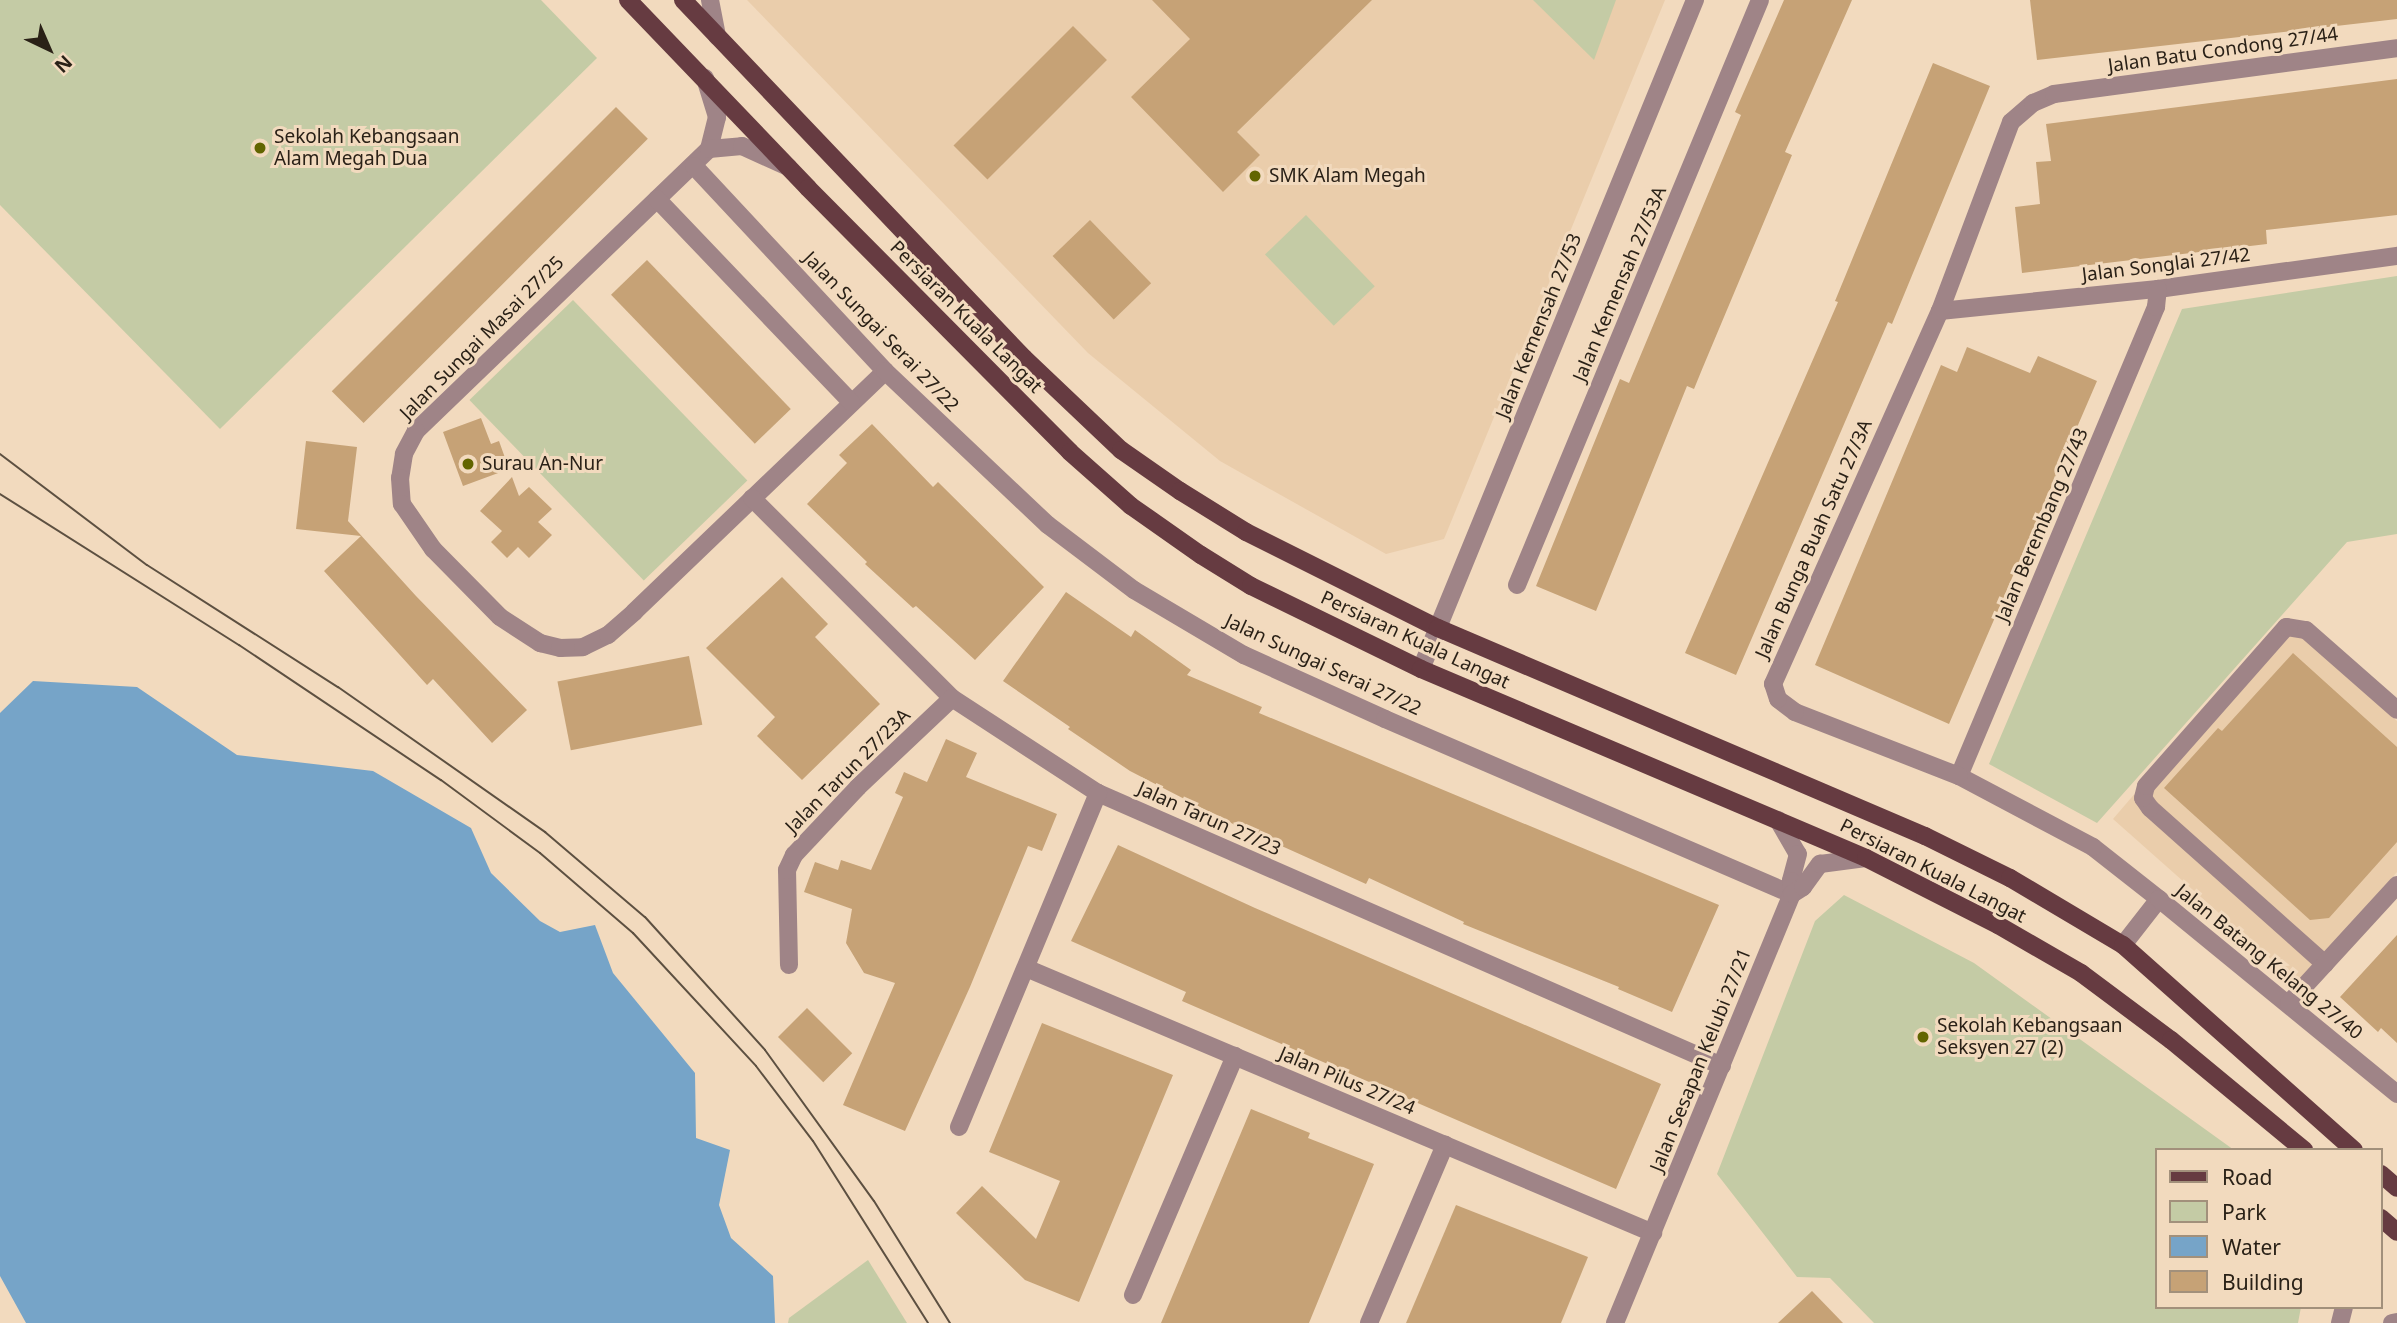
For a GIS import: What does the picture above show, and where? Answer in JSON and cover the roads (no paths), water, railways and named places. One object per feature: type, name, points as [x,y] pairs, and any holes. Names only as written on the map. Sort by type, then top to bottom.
[{"type":"main road","name":"Persiaran Kuala Langat","points":[[628,0],[1070,452],[1131,506],[1251,586],[1421,669],[1867,858],[1997,925],[2081,973],[2171,1040],[2302,1148]]},
{"type":"main road","name":"Persiaran Kuala Langat","points":[[683,0],[1024,358],[1121,450],[1246,532],[1438,628],[1925,836],[2010,878],[2123,945],[2352,1148]]},
{"type":"main road","points":[[2383,1176],[2397,1188]]},
{"type":"main road","points":[[2383,1219],[2397,1232]]},
{"type":"street","points":[[710,0],[717,36]]},
{"type":"street","name":"Jalan Kemensah 27/53","points":[[1421,669],[1695,0]]},
{"type":"street","name":"Jalan Kemensah 27/53A","points":[[1517,585],[1760,0]]},
{"type":"street","name":"Jalan Batu Condong 27/44","points":[[2054,94],[2397,48]]},
{"type":"street","name":"Jalan Sungai Masai 27/25","points":[[705,78],[717,117],[709,149],[416,431],[404,454],[400,478],[402,504],[433,549],[500,617],[540,643],[583,647],[608,635],[885,371]]},
{"type":"street","name":"Jalan Bunga Buah Satu 27/3A","points":[[2054,94],[2034,103],[2011,122],[1940,311],[1773,684],[1778,699],[1795,712],[1959,776],[2093,847],[2159,899]]},
{"type":"street","points":[[709,149],[742,146],[792,169]]},
{"type":"street","name":"Jalan Sungai Serai 27/22","points":[[694,166],[885,371],[1048,525],[1134,590],[1244,655],[1385,719],[1792,894]]},
{"type":"street","points":[[657,199],[851,402]]},
{"type":"street","name":"Jalan Songlai 27/42","points":[[1940,311],[2158,289],[2397,256]]},
{"type":"street","name":"Jalan Berembang 27/43","points":[[1959,776],[2156,307],[2158,289]]},
{"type":"street","name":"Jalan Tarun 27/23","points":[[752,498],[952,698],[1098,793],[1722,1066]]},
{"type":"street","points":[[2325,964],[2143,798],[2146,786],[2286,628],[2306,630],[2397,710]]},
{"type":"street","name":"Jalan Tarun 27/23A","points":[[789,965],[787,870],[794,855],[858,787],[952,698]]},
{"type":"street","points":[[959,1127],[1098,793]]},
{"type":"street","points":[[1778,820],[1798,854],[1791,881],[1792,894]]},
{"type":"street","name":"Jalan Sesapan Kelubi 27/21","points":[[1615,1323],[1792,894],[1803,887],[1820,864],[1867,858]]},
{"type":"street","points":[[2289,1003],[2397,886]]},
{"type":"street","name":"Jalan Batang Kelang 27/40","points":[[2123,945],[2159,899],[2397,1094]]},
{"type":"street","name":"Jalan Pilus 27/24","points":[[1026,968],[1653,1233]]},
{"type":"street","points":[[1133,1295],[1235,1056]]},
{"type":"street","points":[[1369,1323],[1445,1145]]},
{"type":"water","points":[[33,681],[137,687],[237,755],[373,771],[471,828],[491,873],[540,921],[560,932],[595,925],[613,973],[695,1073],[696,1138],[730,1150],[719,1205],[731,1238],[773,1276],[775,1323],[26,1323],[0,1276],[0,713]]},
{"type":"tram line","points":[[0,454],[147,565],[338,687],[545,832],[645,917],[765,1050],[874,1201],[950,1323]]},
{"type":"tram line","points":[[0,494],[239,645],[441,780],[540,853],[633,933],[756,1066],[813,1141],[928,1323]]},
{"type":"place","name":"Sekolah Kebangsaan Alam Megah Dua","points":[[260,148]]},
{"type":"place","name":"SMK Alam Megah","points":[[1255,176]]},
{"type":"place","name":"Surau An-Nur","points":[[468,464]]},
{"type":"place","name":"Sekolah Kebangsaan Seksyen 27 (2)","points":[[1923,1037]]}]
